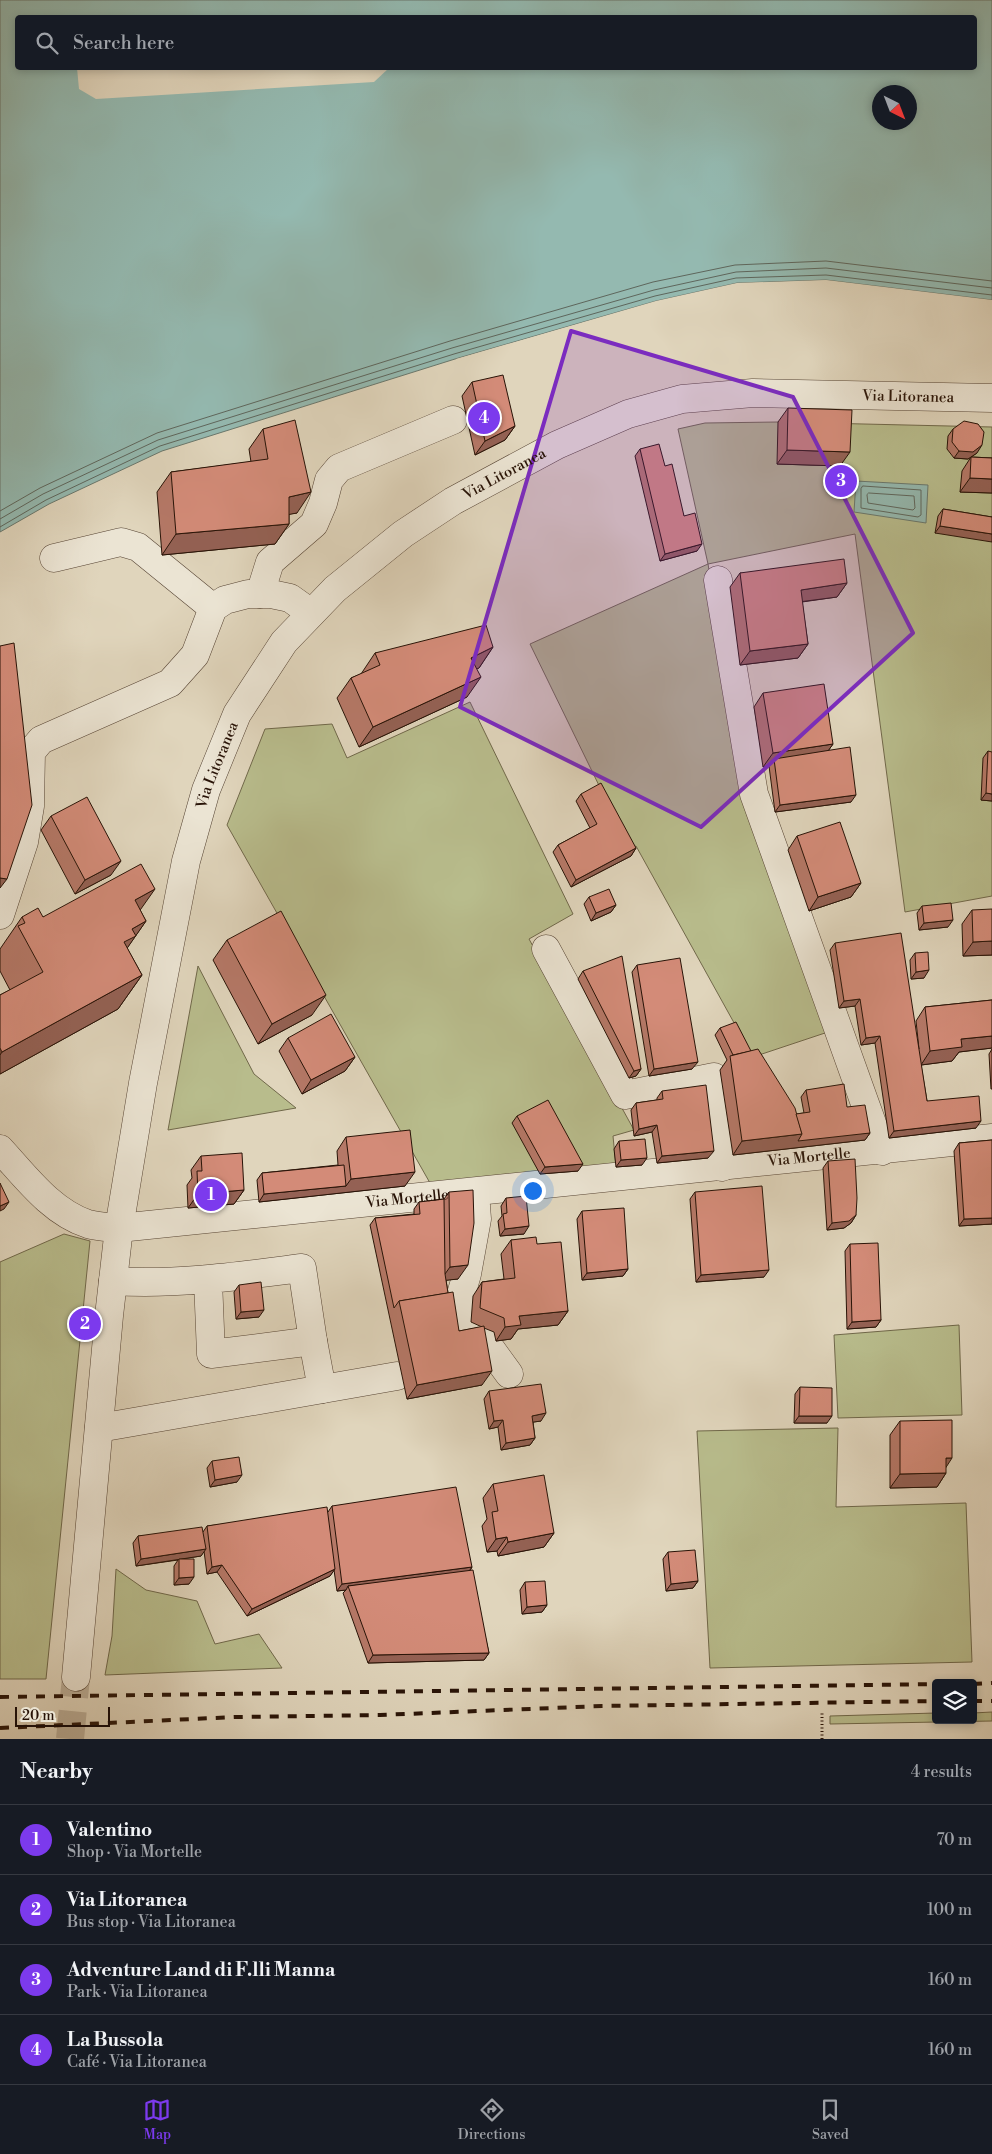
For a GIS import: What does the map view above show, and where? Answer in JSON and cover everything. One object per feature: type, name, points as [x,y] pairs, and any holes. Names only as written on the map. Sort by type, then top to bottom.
[{"type":"street","name":"Via Litoranea","points":[[76,1677],[119,1228],[143,1083],[186,861],[206,790],[237,714],[284,642],[335,589],[403,534],[453,501],[557,445],[628,414],[682,399],[753,393],[992,398]]},
{"type":"street","points":[[260,594],[270,562],[314,524],[323,503],[329,480],[340,468],[453,420]]},
{"type":"street","points":[[54,558],[121,542],[138,548],[213,608]]},
{"type":"street","points":[[718,580],[754,794],[882,1150]]},
{"type":"street","points":[[0,914],[24,842],[30,806],[31,752],[41,740],[170,683],[195,655],[213,608],[225,600],[248,594],[271,594],[290,598],[311,613]]},
{"type":"street","points":[[546,949],[625,1095],[714,1077],[722,1167]]},
{"type":"street","name":"Via Mortelle","points":[[0,1148],[42,1195],[76,1219],[94,1226],[119,1228],[475,1193],[992,1138]]},
{"type":"street","points":[[475,1193],[477,1219],[467,1274],[460,1298],[460,1312],[470,1327],[488,1345],[509,1374]]},
{"type":"street","points":[[113,1281],[147,1283],[208,1280],[302,1268],[322,1389]]},
{"type":"street","points":[[208,1280],[211,1354],[313,1341]]},
{"type":"street","points":[[99,1428],[397,1376]]},
{"type":"path","points":[[822,1712],[822,1739]]},
{"type":"highlighted area","points":[[571,331],[793,397],[913,633],[701,827],[460,707]]},
{"type":"green space","points":[[778,422],[992,427],[992,896],[905,912],[855,534],[708,564],[678,429],[705,423]]},
{"type":"green space","points":[[708,564],[746,795],[831,1031],[753,1057],[636,846],[630,849],[530,644]]},
{"type":"green space","points":[[470,702],[573,914],[529,939],[634,1130],[613,1136],[616,1167],[430,1183],[227,825],[265,729],[332,724],[347,758]]},
{"type":"green space","points":[[198,966],[254,1074],[296,1108],[168,1130]]},
{"type":"green space","points":[[64,1234],[90,1241],[46,1679],[0,1679],[0,1262]]},
{"type":"green space","points":[[959,1325],[962,1415],[838,1418],[834,1335]]},
{"type":"green space","points":[[838,1428],[836,1507],[966,1503],[972,1662],[710,1668],[697,1431]]},
{"type":"green space","points":[[116,1569],[146,1590],[197,1601],[215,1644],[259,1634],[282,1668],[105,1675],[112,1636]]},
{"type":"green space","points":[[992,1712],[992,1721],[977,1721],[977,1713]]},
{"type":"green space","points":[[932,1713],[932,1722],[830,1724],[830,1716]]},
{"type":"water","points":[[0,0],[992,0],[992,300],[826,280],[737,283],[656,301],[455,359],[162,451],[49,504],[0,532]]},
{"type":"water","points":[[856,481],[928,485],[926,523],[854,512]]},
{"type":"pier","points":[[77,70],[387,70],[374,82],[96,99],[79,89]]},
{"type":"pier","points":[[826,280],[992,300],[992,302],[826,282],[737,286],[657,303],[456,362],[456,359],[656,301],[737,283]]},
{"type":"building","points":[[503,375],[515,426],[485,441],[472,382]]},
{"type":"building","points":[[788,408],[852,410],[850,452],[787,450]]},
{"type":"building","points":[[295,420],[311,492],[289,497],[289,524],[176,534],[171,472],[268,459],[263,429]]},
{"type":"building","points":[[964,421],[978,424],[984,432],[982,445],[973,452],[959,451],[952,442],[953,429]]},
{"type":"building","points":[[659,444],[665,466],[672,464],[684,516],[695,513],[702,544],[665,554],[640,449]]},
{"type":"building","points":[[971,457],[992,458],[992,479],[970,478]]},
{"type":"building","points":[[943,509],[992,517],[992,534],[940,526]]},
{"type":"building","points":[[844,559],[847,583],[801,590],[808,644],[750,651],[740,573]]},
{"type":"building","points":[[486,625],[493,647],[471,658],[481,677],[373,727],[351,678],[380,665],[375,653]]},
{"type":"building","points":[[14,643],[32,805],[7,879],[0,878],[0,646]]},
{"type":"building","points":[[824,684],[833,744],[773,753],[763,693]]},
{"type":"building","points":[[850,747],[856,795],[780,805],[774,759]]},
{"type":"building","points":[[988,751],[992,752],[992,794],[986,793]]},
{"type":"building","points":[[601,783],[636,848],[576,880],[558,845],[597,824],[581,794]]},
{"type":"building","points":[[87,797],[121,861],[85,880],[51,816]]},
{"type":"building","points":[[840,822],[861,883],[818,897],[797,836]]},
{"type":"building","points":[[141,864],[155,889],[135,900],[146,921],[132,929],[136,936],[124,942],[142,975],[2,1052],[0,1048],[0,995],[43,972],[18,926],[25,923],[22,917],[38,908],[43,917]]},
{"type":"building","points":[[609,889],[616,905],[596,913],[589,897]]},
{"type":"building","points":[[951,903],[953,920],[924,923],[922,906]]},
{"type":"building","points":[[992,909],[992,941],[973,942],[972,910]]},
{"type":"building","points":[[281,911],[326,995],[272,1024],[227,940]]},
{"type":"building","points":[[901,933],[927,1101],[979,1096],[981,1121],[894,1131],[880,1036],[866,1038],[860,999],[844,1001],[835,943]]},
{"type":"building","points":[[928,952],[929,970],[916,972],[915,953]]},
{"type":"building","points":[[622,956],[641,1069],[634,1071],[583,971]]},
{"type":"building","points":[[680,958],[698,1062],[654,1069],[637,965]]},
{"type":"building","points":[[992,1000],[992,1036],[961,1039],[962,1047],[930,1051],[925,1007]]},
{"type":"building","points":[[331,1014],[355,1057],[311,1080],[288,1038]]},
{"type":"building","points":[[736,1022],[751,1051],[733,1055],[720,1028]]},
{"type":"building","points":[[758,1049],[795,1108],[802,1134],[742,1141],[730,1056]]},
{"type":"building","points":[[844,1084],[847,1107],[865,1105],[870,1133],[798,1141],[802,1134],[796,1114],[810,1112],[806,1090]]},
{"type":"building","points":[[706,1085],[714,1151],[662,1156],[657,1125],[639,1129],[636,1103],[663,1099],[662,1091]]},
{"type":"building","points":[[548,1100],[583,1164],[545,1167],[517,1116]]},
{"type":"building","points":[[410,1130],[415,1172],[351,1179],[346,1137]]},
{"type":"building","points":[[645,1139],[647,1158],[621,1160],[619,1141]]},
{"type":"building","points":[[992,1140],[992,1218],[964,1219],[959,1143]]},
{"type":"building","points":[[242,1153],[244,1190],[198,1194],[197,1171],[202,1171],[201,1156]]},
{"type":"building","points":[[855,1159],[856,1215],[849,1221],[832,1223],[828,1161]]},
{"type":"building","points":[[344,1165],[346,1186],[264,1194],[262,1173]]},
{"type":"building","points":[[0,1183],[9,1202],[0,1206]]},
{"type":"building","points":[[762,1186],[769,1270],[701,1275],[695,1192]]},
{"type":"building","points":[[473,1190],[474,1223],[468,1265],[450,1267],[449,1192]]},
{"type":"building","points":[[526,1196],[529,1226],[505,1229],[503,1214],[507,1213],[506,1198]]},
{"type":"building","points":[[444,1199],[445,1274],[448,1293],[399,1301],[394,1308],[375,1218],[420,1214],[419,1202]]},
{"type":"building","points":[[624,1208],[628,1269],[587,1273],[582,1211]]},
{"type":"building","points":[[536,1237],[537,1244],[561,1242],[568,1311],[519,1316],[521,1325],[505,1327],[504,1318],[480,1308],[482,1282],[515,1278],[511,1240]]},
{"type":"building","points":[[878,1243],[881,1320],[852,1322],[850,1244]]},
{"type":"building","points":[[261,1282],[264,1310],[241,1312],[239,1285]]},
{"type":"building","points":[[453,1292],[459,1331],[484,1326],[492,1371],[417,1385],[399,1301]]},
{"type":"building","points":[[541,1384],[546,1413],[532,1416],[535,1438],[506,1443],[503,1420],[494,1421],[489,1391]]},
{"type":"building","points":[[800,1387],[832,1388],[832,1416],[799,1416]]},
{"type":"building","points":[[952,1420],[952,1458],[946,1458],[946,1473],[900,1474],[900,1421]]},
{"type":"building","points":[[239,1457],[242,1475],[215,1480],[212,1461]]},
{"type":"building","points":[[544,1475],[554,1533],[508,1542],[507,1537],[496,1539],[492,1512],[498,1511],[493,1484]]},
{"type":"building","points":[[456,1487],[472,1567],[342,1584],[332,1506]]},
{"type":"building","points":[[327,1507],[335,1569],[252,1609],[222,1565],[212,1567],[207,1526]]},
{"type":"building","points":[[202,1527],[206,1549],[141,1559],[138,1536]]},
{"type":"building","points":[[695,1550],[698,1581],[671,1584],[668,1552]]},
{"type":"building","points":[[179,1559],[194,1559],[194,1577],[179,1578]]},
{"type":"building","points":[[473,1570],[489,1653],[373,1655],[348,1586]]},
{"type":"building","points":[[545,1581],[547,1605],[527,1607],[525,1582]]},
{"type":"tunnel","points":[[70,1739],[76,1677]]},
{"type":"railway","points":[[977,1684],[992,1683]]},
{"type":"railway","points":[[0,1697],[932,1684]]},
{"type":"railway","points":[[0,1728],[236,1717],[380,1715],[602,1706],[932,1701]]},
{"type":"railway","points":[[977,1701],[992,1701]]},
{"type":"place","name":"La Bussola","points":[[484,418]]},
{"type":"place","name":"Adventure Land di F.lli Manna","points":[[841,481]]},
{"type":"place","name":"Valentino","points":[[211,1195]]},
{"type":"place","name":"Via Litoranea","points":[[85,1324]]}]
